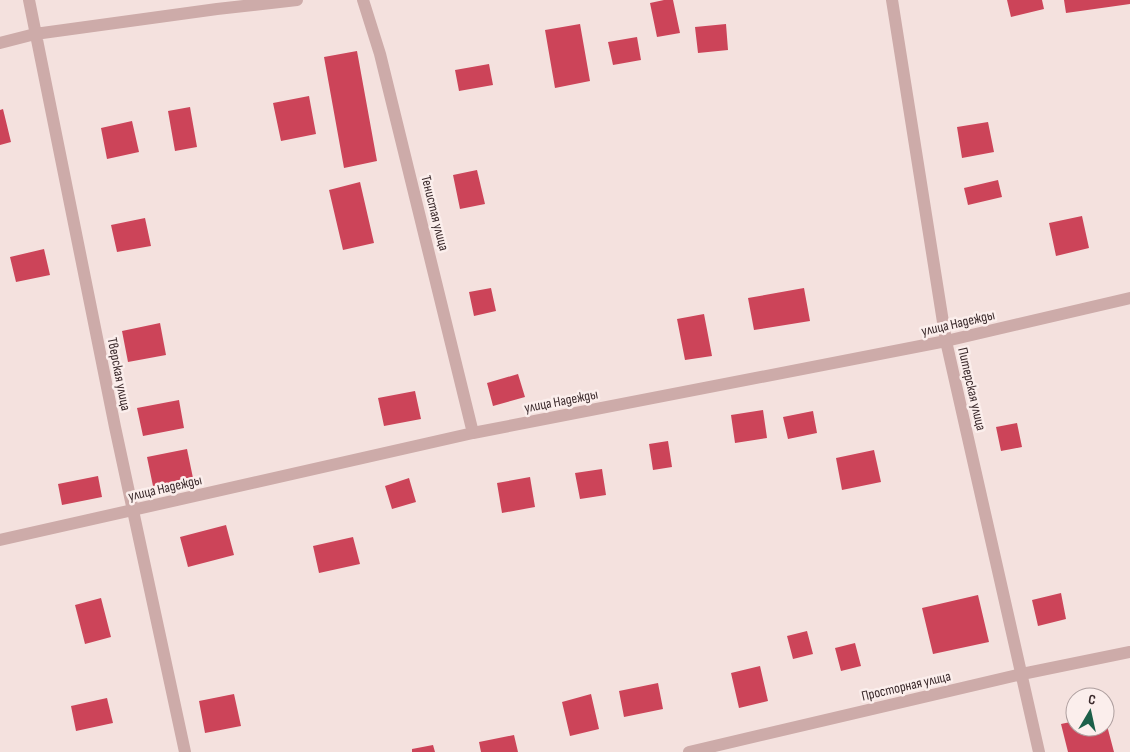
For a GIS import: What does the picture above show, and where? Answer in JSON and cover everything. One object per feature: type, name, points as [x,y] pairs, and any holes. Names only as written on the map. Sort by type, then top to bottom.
[{"type":"street","name":"Тверская улица","points":[[29,0],[113,418],[185,752]]},
{"type":"street","points":[[0,43],[35,34],[297,0]]},
{"type":"street","name":"Тенистая улица","points":[[363,0],[380,54],[473,433]]},
{"type":"street","name":"Питерская улица","points":[[892,0],[946,342],[1039,752]]},
{"type":"street","name":"улица Надежды","points":[[0,540],[473,433],[946,342],[1130,298]]},
{"type":"street","name":"Просторная улица","points":[[689,752],[1022,674],[1130,652]]},
{"type":"building","points":[[673,0],[680,33],[657,37],[650,3]]},
{"type":"building","points":[[1007,0],[1042,0],[1044,9],[1011,17]]},
{"type":"building","points":[[1064,0],[1130,0],[1130,4],[1066,13]]},
{"type":"building","points":[[580,24],[590,81],[555,88],[545,30]]},
{"type":"building","points":[[726,24],[728,50],[698,53],[695,27]]},
{"type":"building","points":[[637,37],[641,60],[613,65],[608,42]]},
{"type":"building","points":[[357,51],[377,161],[344,168],[324,57]]},
{"type":"building","points":[[489,64],[493,85],[459,91],[455,70]]},
{"type":"building","points":[[309,96],[316,134],[281,141],[273,103]]},
{"type":"building","points":[[190,107],[197,147],[175,151],[168,111]]},
{"type":"building","points":[[3,109],[11,142],[0,145],[0,110]]},
{"type":"building","points":[[132,121],[139,152],[107,159],[101,128]]},
{"type":"building","points":[[988,122],[994,152],[962,158],[957,127]]},
{"type":"building","points":[[477,170],[485,204],[460,209],[453,175]]},
{"type":"building","points":[[998,180],[1002,197],[968,205],[964,188]]},
{"type":"building","points":[[360,182],[374,243],[343,250],[329,190]]},
{"type":"building","points":[[1082,216],[1089,248],[1056,256],[1049,223]]},
{"type":"building","points":[[145,218],[151,246],[117,252],[111,225]]},
{"type":"building","points":[[44,249],[50,275],[16,282],[10,257]]},
{"type":"building","points":[[491,288],[496,311],[474,316],[469,292]]},
{"type":"building","points":[[804,288],[810,321],[754,330],[748,298]]},
{"type":"building","points":[[704,314],[712,356],[685,360],[677,319]]},
{"type":"building","points":[[160,323],[166,355],[128,362],[122,331]]},
{"type":"building","points":[[518,374],[525,397],[493,406],[487,383]]},
{"type":"building","points":[[415,391],[421,419],[384,426],[378,398]]},
{"type":"building","points":[[179,400],[184,428],[143,436],[137,408]]},
{"type":"building","points":[[763,410],[767,438],[735,443],[731,415]]},
{"type":"building","points":[[813,411],[817,433],[788,439],[783,417]]},
{"type":"building","points":[[1017,423],[1022,447],[1001,451],[996,427]]},
{"type":"building","points":[[668,441],[672,467],[653,470],[649,444]]},
{"type":"building","points":[[187,449],[193,478],[153,486],[147,457]]},
{"type":"building","points":[[874,450],[881,482],[842,490],[836,458]]},
{"type":"building","points":[[602,469],[606,495],[580,499],[575,473]]},
{"type":"building","points":[[98,476],[102,497],[62,505],[58,484]]},
{"type":"building","points":[[530,477],[535,507],[502,513],[497,483]]},
{"type":"building","points":[[409,478],[416,502],[392,509],[385,486]]},
{"type":"building","points":[[226,525],[234,555],[188,567],[180,537]]},
{"type":"building","points":[[353,537],[360,564],[319,573],[313,546]]},
{"type":"building","points":[[1061,593],[1066,619],[1038,626],[1032,600]]},
{"type":"building","points":[[978,595],[989,642],[933,654],[922,608]]},
{"type":"building","points":[[101,598],[111,637],[85,644],[75,605]]},
{"type":"building","points":[[807,631],[813,654],[793,659],[787,636]]},
{"type":"building","points":[[855,643],[861,666],[841,671],[835,648]]},
{"type":"building","points":[[760,666],[768,701],[739,708],[731,673]]},
{"type":"building","points":[[658,683],[663,709],[624,717],[619,691]]},
{"type":"building","points":[[234,694],[241,726],[205,733],[199,701]]},
{"type":"building","points":[[591,694],[599,729],[570,736],[562,702]]},
{"type":"building","points":[[107,698],[113,723],[76,731],[71,706]]},
{"type":"building","points":[[1065,723],[1065,737],[1110,737],[1114,752],[1068,752],[1061,724]]},
{"type":"building","points":[[514,735],[518,752],[481,752],[479,742]]},
{"type":"building","points":[[433,745],[435,752],[412,752],[412,749]]}]
